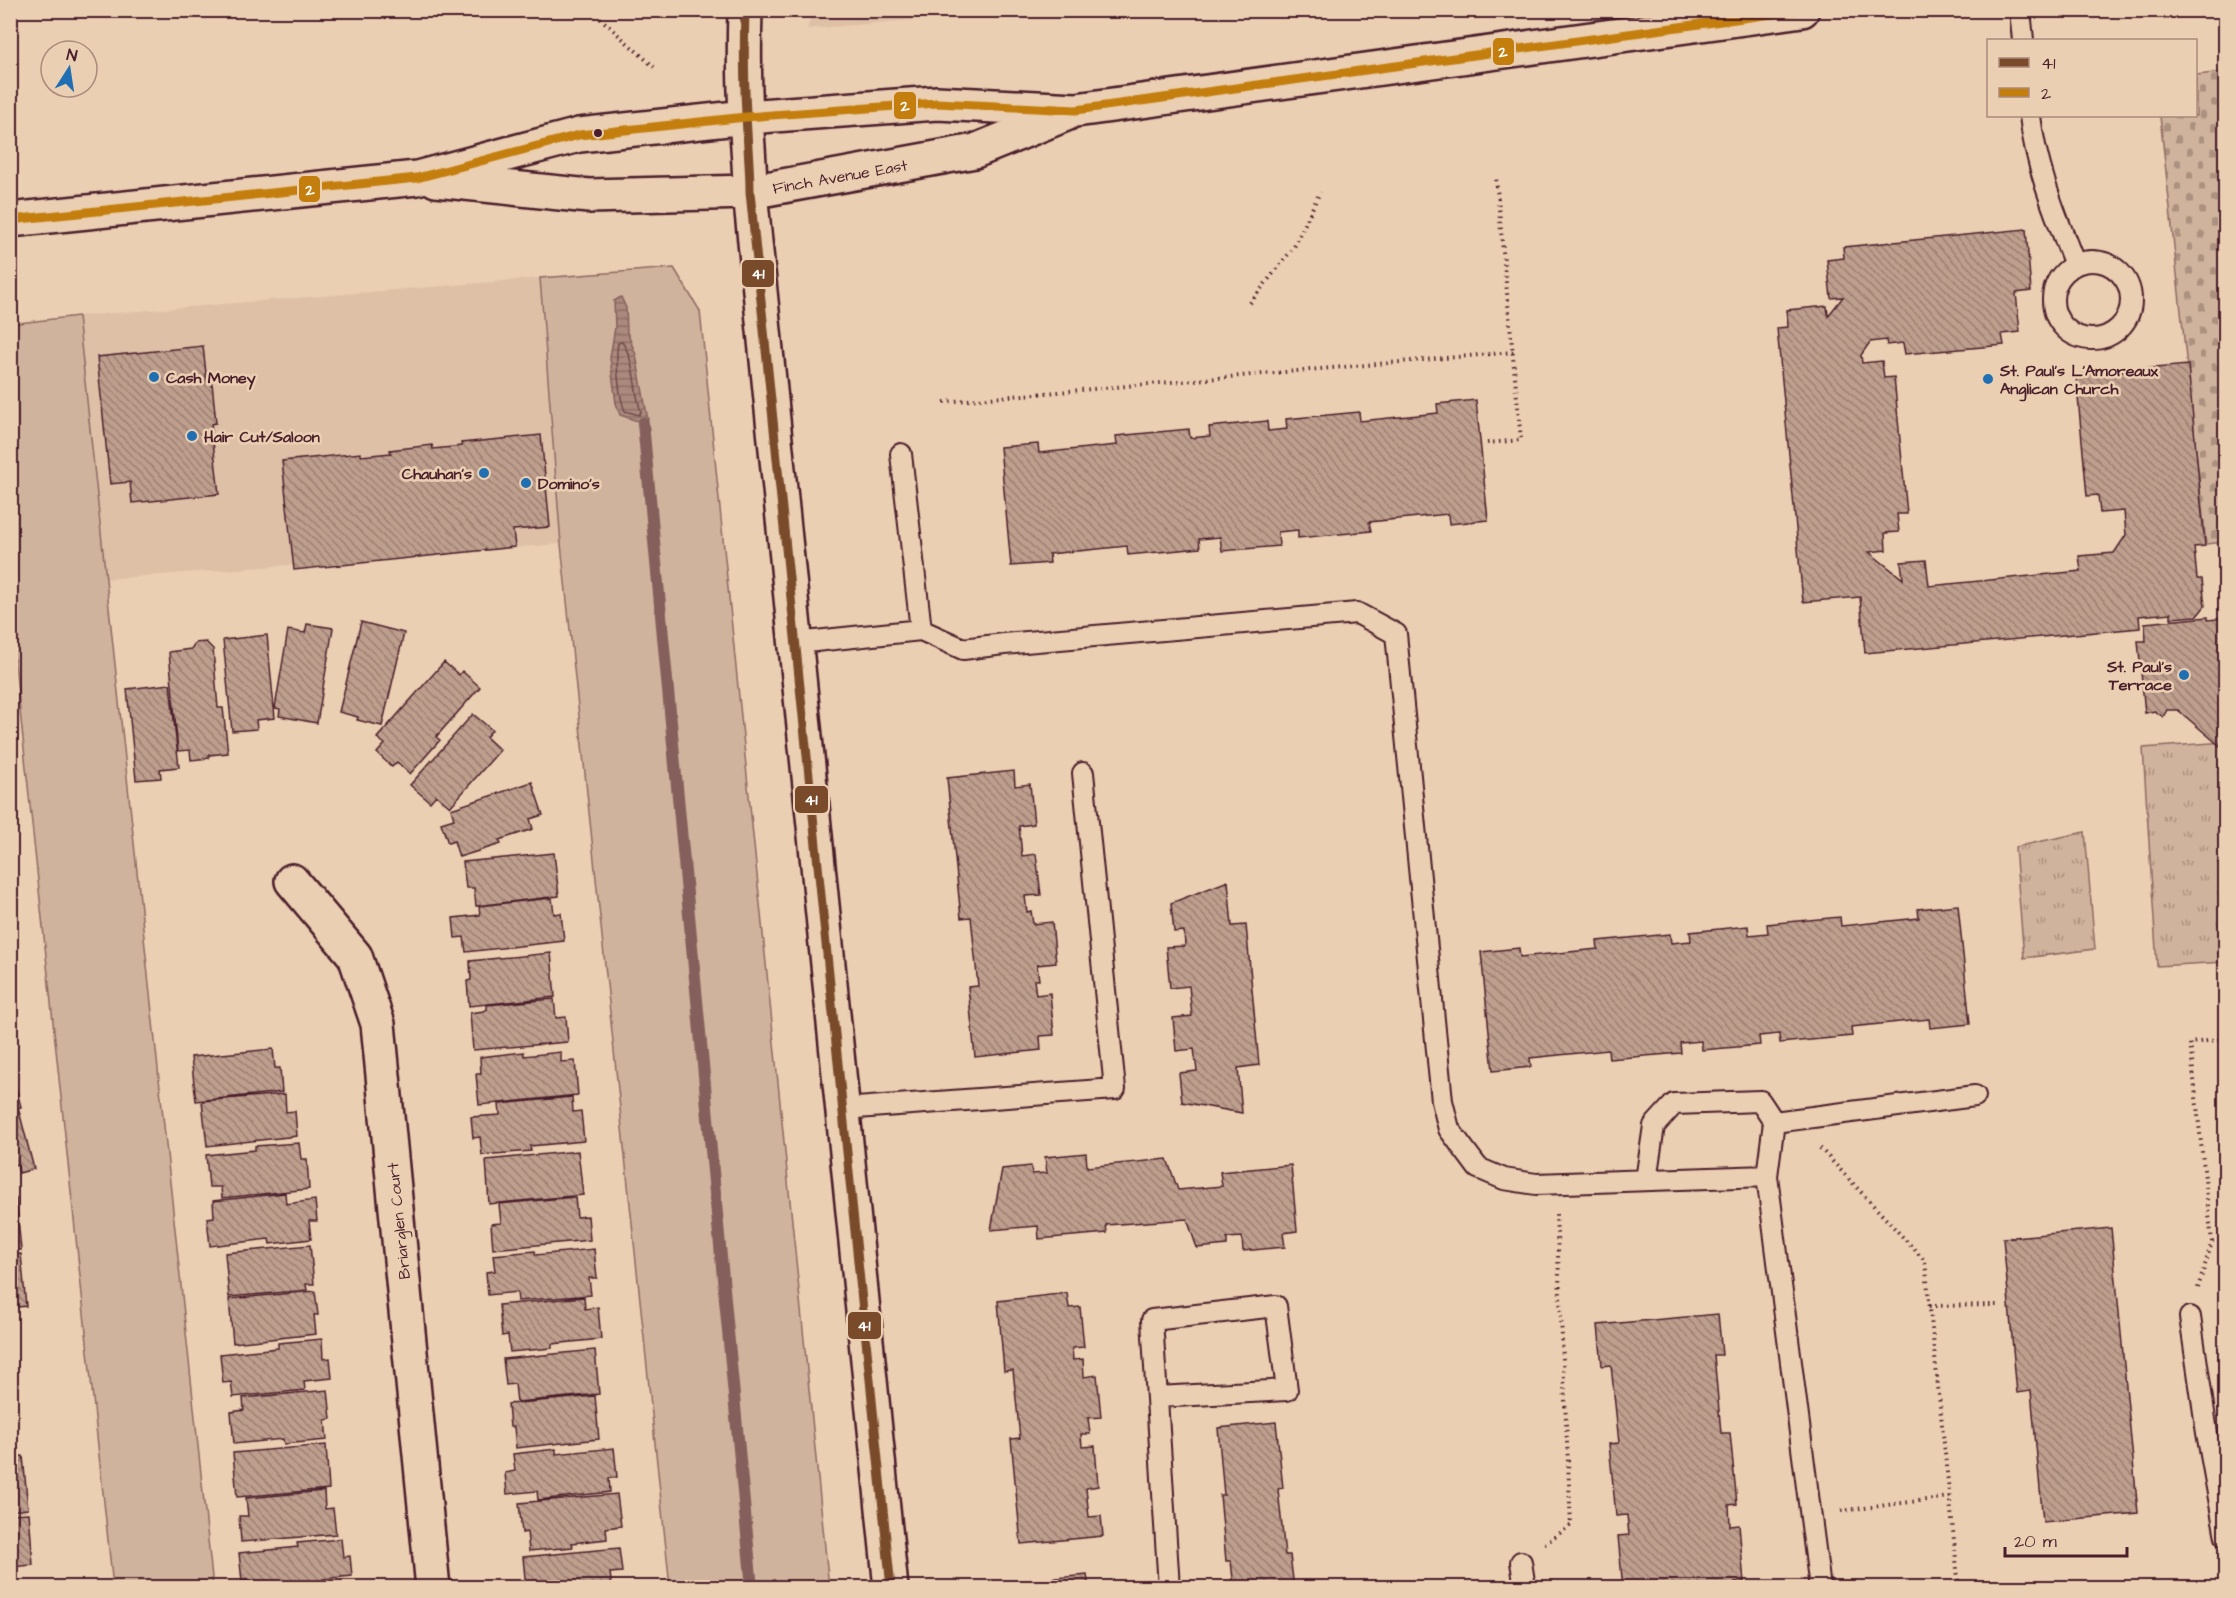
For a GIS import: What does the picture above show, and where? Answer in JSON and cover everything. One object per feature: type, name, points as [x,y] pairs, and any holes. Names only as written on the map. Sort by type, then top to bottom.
[{"type":"main road","points":[[745,10],[746,117],[750,152],[750,192],[891,1587]]},
{"type":"main road","name":"Finch Avenue East","points":[[10,220],[417,178],[579,135],[746,117],[937,104],[1076,110],[1802,10]]},
{"type":"main road","name":"Finch Avenue East","points":[[417,178],[589,196],[750,192],[975,151],[1076,110]]},
{"type":"main road","name":"Briarglen Court","points":[[292,881],[355,956],[378,1024],[433,1587]]},
{"type":"lane","points":[[2020,10],[2023,39]]},
{"type":"lane","points":[[2030,117],[2034,145],[2046,189],[2075,265]]},
{"type":"lane","points":[[901,453],[921,630]]},
{"type":"lane","points":[[796,643],[921,630],[963,649],[1357,613],[1396,634],[1442,1101],[1449,1129],[1478,1168],[1504,1179],[1536,1184],[1767,1176]]},
{"type":"lane","points":[[843,1109],[1115,1089],[1083,773]]},
{"type":"lane","points":[[1774,1122],[1975,1096]]},
{"type":"lane","points":[[1646,1180],[1654,1126],[1674,1104],[1760,1101],[1774,1122],[1767,1176],[1820,1587]]},
{"type":"lane","points":[[1157,1397],[1287,1390],[1276,1306],[1152,1320],[1169,1587]]},
{"type":"lane","points":[[2190,1317],[2207,1433],[2226,1537]]},
{"type":"lane","points":[[1521,1562],[1525,1587]]},
{"type":"path","points":[[591,10],[654,67]]},
{"type":"path","points":[[1487,443],[1521,440],[1496,178]]},
{"type":"path","points":[[1250,303],[1294,247],[1320,192]]},
{"type":"path","points":[[944,402],[1514,352]]},
{"type":"path","points":[[2190,1317],[2212,1242],[2190,1043],[2226,1040]]},
{"type":"path","points":[[1794,1121],[1925,1261],[1959,1587]]},
{"type":"path","points":[[1521,1562],[1571,1525],[1554,1184]]},
{"type":"path","points":[[1929,1306],[1997,1305]]},
{"type":"path","points":[[1810,1515],[1949,1497]]},
{"type":"shaded area","points":[[813,10],[1021,10],[1021,11],[807,29]]},
{"type":"shaded area","points":[[540,278],[561,544],[106,579],[78,316]]},
{"type":"green space","points":[[2225,72],[2225,542],[2206,544],[2160,117],[2197,117],[2197,75]]},
{"type":"green space","points":[[674,268],[700,311],[829,1587],[670,1587],[561,544],[540,278]]},
{"type":"green space","points":[[78,316],[213,1587],[113,1587],[11,626],[11,324]]},
{"type":"green space","points":[[2225,742],[2225,962],[2157,966],[2143,748]]},
{"type":"green space","points":[[2085,832],[2095,949],[2024,958],[2015,847]]},
{"type":"water","points":[[621,297],[626,308],[627,332],[636,355],[648,420],[643,423],[620,415],[616,403],[610,358],[615,327],[614,301]]},
{"type":"building","points":[[2026,229],[2031,291],[2016,293],[2020,332],[2002,334],[2004,345],[1905,354],[1903,343],[1887,345],[1886,340],[1870,342],[1861,355],[1862,363],[1882,361],[1884,378],[1894,377],[1907,514],[1897,514],[1899,532],[1885,533],[1886,550],[1869,552],[1903,579],[1901,562],[1926,560],[1929,586],[2081,571],[2079,556],[2114,553],[2126,535],[2124,511],[2100,513],[2098,495],[2087,496],[2076,375],[2188,365],[2205,546],[2194,547],[2197,579],[2202,579],[2205,606],[2197,616],[2171,618],[2171,613],[2139,616],[2140,628],[1865,653],[1860,597],[1803,602],[1777,328],[1788,327],[1787,310],[1827,306],[1828,316],[1843,297],[1831,298],[1827,260],[1844,258],[1843,247]]},
{"type":"building","points":[[203,346],[207,383],[212,383],[216,423],[211,424],[219,494],[132,503],[130,482],[110,484],[97,357]]},
{"type":"building","points":[[1476,400],[1488,520],[1449,524],[1448,514],[1369,522],[1371,531],[1298,538],[1298,530],[1278,532],[1279,546],[1222,551],[1220,537],[1199,539],[1200,548],[1128,555],[1127,546],[1049,554],[1050,563],[1011,566],[1000,447],[1038,444],[1039,453],[1117,445],[1116,436],[1189,429],[1190,438],[1210,436],[1209,427],[1267,421],[1268,431],[1287,429],[1286,419],[1359,412],[1360,421],[1438,413],[1437,404]]},
{"type":"building","points":[[541,435],[550,527],[513,530],[515,547],[294,570],[282,461],[361,453],[361,456],[391,453],[390,450],[432,445],[433,449],[462,446],[461,443]]},
{"type":"building","name":"St. Paul's Terrace","points":[[2208,617],[2208,620],[2226,618],[2226,745],[2220,746],[2178,710],[2167,710],[2163,717],[2155,711],[2145,713],[2138,641],[2146,641],[2145,623]]},
{"type":"building","points":[[361,622],[404,633],[382,726],[357,720],[358,717],[339,712]]},
{"type":"building","points":[[307,624],[333,628],[317,723],[279,716],[280,709],[275,708],[288,630],[305,633]]},
{"type":"building","points":[[267,635],[275,718],[256,720],[257,729],[232,731],[223,640]]},
{"type":"building","points":[[206,642],[213,649],[218,708],[223,708],[228,753],[191,760],[190,750],[178,751],[169,652],[191,649],[195,643]]},
{"type":"building","points":[[444,662],[459,675],[462,671],[480,687],[436,737],[440,740],[410,774],[397,762],[392,767],[377,753],[385,744],[377,738]]},
{"type":"building","points":[[170,684],[179,767],[160,769],[161,778],[136,780],[127,689]]},
{"type":"building","points":[[473,714],[492,730],[486,737],[500,750],[450,807],[436,795],[430,802],[410,785]]},
{"type":"building","points":[[1014,771],[1015,786],[1030,784],[1034,824],[1019,826],[1022,856],[1036,854],[1041,895],[1025,896],[1027,912],[1031,911],[1033,924],[1052,922],[1056,963],[1037,965],[1039,980],[1034,980],[1036,995],[1050,993],[1054,1035],[1040,1036],[1041,1050],[975,1057],[968,987],[978,986],[971,917],[961,918],[947,778]]},
{"type":"building","points":[[532,782],[543,815],[530,819],[533,829],[499,840],[501,844],[459,857],[454,841],[448,843],[441,823],[454,819],[451,809]]},
{"type":"building","points":[[554,853],[559,896],[476,906],[474,888],[466,888],[463,862]]},
{"type":"building","points":[[1228,881],[1232,926],[1246,925],[1259,1065],[1238,1068],[1242,1113],[1182,1102],[1179,1073],[1197,1071],[1194,1049],[1176,1051],[1173,1018],[1192,1016],[1189,986],[1170,988],[1166,947],[1185,946],[1184,931],[1174,932],[1171,903]]},
{"type":"building","points":[[552,898],[554,914],[561,913],[564,941],[466,952],[464,937],[455,938],[453,918],[480,915],[479,906]]},
{"type":"building","points":[[1958,905],[1970,1024],[1930,1028],[1929,1019],[1851,1027],[1852,1036],[1780,1043],[1779,1034],[1759,1036],[1760,1045],[1702,1050],[1701,1041],[1680,1043],[1681,1053],[1609,1059],[1608,1050],[1530,1058],[1531,1067],[1493,1071],[1481,952],[1519,948],[1520,957],[1598,949],[1597,941],[1670,934],[1671,943],[1691,941],[1690,932],[1748,926],[1749,935],[1768,933],[1767,924],[1840,917],[1841,926],[1919,918],[1918,909]]},
{"type":"building","points":[[551,953],[555,997],[469,1006],[467,981],[471,980],[470,961]]},
{"type":"building","points":[[554,999],[556,1018],[566,1017],[568,1042],[473,1050],[470,1013],[484,1011],[487,1005]]},
{"type":"building","points":[[273,1049],[275,1068],[280,1068],[282,1092],[196,1101],[191,1057]]},
{"type":"building","points":[[524,1052],[524,1056],[561,1052],[561,1062],[575,1061],[578,1095],[479,1105],[476,1074],[481,1074],[480,1057]]},
{"type":"building","points":[[10,1064],[21,1107],[10,1110]]},
{"type":"building","points":[[285,1094],[286,1112],[295,1111],[297,1136],[207,1146],[202,1101]]},
{"type":"building","points":[[572,1097],[573,1112],[581,1111],[584,1141],[530,1146],[531,1151],[482,1155],[480,1137],[473,1138],[471,1117],[500,1115],[499,1104]]},
{"type":"building","points":[[19,1111],[34,1169],[19,1173],[17,1164],[10,1166],[10,1113]]},
{"type":"building","points":[[299,1143],[301,1159],[307,1159],[309,1189],[222,1198],[221,1187],[209,1187],[206,1155],[255,1150],[255,1146]]},
{"type":"building","points":[[578,1151],[583,1195],[489,1204],[486,1160]]},
{"type":"building","points":[[1086,1153],[1087,1167],[1167,1159],[1178,1190],[1222,1186],[1220,1172],[1291,1165],[1297,1231],[1283,1233],[1285,1247],[1243,1251],[1242,1237],[1227,1238],[1227,1245],[1197,1248],[1187,1219],[1106,1225],[1107,1233],[1039,1239],[1038,1226],[991,1230],[1002,1169],[1031,1166],[1032,1174],[1047,1173],[1045,1157]]},
{"type":"building","points":[[285,1193],[286,1204],[315,1200],[317,1221],[309,1221],[311,1239],[270,1244],[269,1239],[210,1246],[207,1218],[214,1217],[213,1201]]},
{"type":"building","points":[[575,1197],[577,1217],[588,1216],[590,1240],[493,1249],[491,1224],[501,1223],[499,1204]]},
{"type":"building","points":[[16,1198],[21,1250],[10,1251],[10,1199]]},
{"type":"building","points":[[2111,1228],[2138,1513],[2043,1522],[2031,1391],[2017,1393],[2003,1238]]},
{"type":"building","points":[[310,1245],[314,1284],[306,1284],[307,1290],[229,1297],[225,1253]]},
{"type":"building","points":[[594,1249],[597,1278],[589,1278],[591,1295],[518,1301],[517,1292],[488,1295],[486,1272],[495,1271],[493,1255],[535,1251],[536,1255]]},
{"type":"building","points":[[21,1254],[26,1306],[10,1308],[10,1255]]},
{"type":"building","points":[[315,1291],[318,1315],[314,1315],[316,1334],[233,1343],[229,1299]]},
{"type":"building","points":[[1067,1293],[1069,1308],[1080,1307],[1084,1347],[1072,1348],[1073,1360],[1083,1359],[1084,1377],[1097,1375],[1101,1417],[1088,1418],[1090,1434],[1081,1434],[1082,1447],[1095,1446],[1098,1486],[1086,1488],[1089,1517],[1101,1516],[1103,1536],[1021,1544],[1011,1439],[1020,1438],[1013,1370],[1004,1371],[998,1301]]},
{"type":"building","points":[[584,1297],[585,1309],[598,1307],[601,1339],[552,1344],[552,1348],[510,1352],[508,1335],[502,1336],[499,1305]]},
{"type":"building","points":[[1718,1314],[1722,1355],[1714,1355],[1721,1433],[1730,1433],[1737,1504],[1729,1505],[1730,1526],[1739,1525],[1744,1582],[1735,1583],[1736,1588],[1623,1588],[1618,1536],[1629,1535],[1627,1515],[1616,1516],[1609,1444],[1619,1443],[1611,1365],[1602,1366],[1598,1325]]},
{"type":"building","points":[[322,1339],[323,1359],[330,1358],[332,1378],[304,1381],[305,1390],[233,1397],[231,1382],[223,1383],[220,1354],[278,1348],[278,1343]]},
{"type":"building","points":[[10,1343],[14,1380],[10,1380]]},
{"type":"building","points":[[595,1350],[599,1394],[517,1402],[515,1384],[506,1385],[503,1359]]},
{"type":"building","points":[[10,1386],[16,1436],[10,1437]]},
{"type":"building","points":[[328,1390],[331,1419],[325,1420],[327,1440],[284,1444],[283,1439],[234,1444],[231,1412],[244,1410],[243,1398]]},
{"type":"building","points":[[595,1396],[599,1439],[516,1448],[514,1427],[510,1427],[508,1404]]},
{"type":"building","points":[[1276,1422],[1283,1488],[1278,1489],[1285,1555],[1290,1555],[1294,1588],[1234,1588],[1231,1561],[1226,1561],[1220,1495],[1224,1495],[1218,1428]]},
{"type":"building","points":[[326,1445],[329,1489],[237,1497],[233,1453]]},
{"type":"building","points":[[614,1448],[617,1477],[609,1478],[610,1492],[538,1500],[537,1491],[507,1494],[505,1473],[515,1471],[513,1454],[556,1449],[556,1454]]},
{"type":"building","points":[[23,1456],[28,1509],[10,1511],[10,1457]]},
{"type":"building","points":[[324,1491],[325,1509],[333,1508],[336,1534],[241,1542],[239,1516],[248,1516],[246,1498]]},
{"type":"building","points":[[617,1494],[621,1526],[606,1528],[607,1539],[572,1543],[573,1547],[529,1551],[527,1532],[522,1533],[519,1503]]},
{"type":"building","points":[[29,1513],[33,1565],[10,1567],[10,1514]]},
{"type":"building","points":[[341,1539],[343,1557],[350,1556],[352,1576],[323,1579],[324,1588],[250,1588],[249,1580],[242,1581],[239,1553],[298,1547],[297,1543]]},
{"type":"building","points":[[619,1548],[622,1572],[610,1573],[612,1588],[526,1588],[523,1557]]},
{"type":"building","points":[[1087,1575],[1089,1588],[1026,1588],[1026,1581]]},
{"type":"waterway","points":[[643,423],[752,1588]]},
{"type":"transit line","name":"41","points":[[745,10],[745,87],[750,192],[891,1588]]},
{"type":"transit line","name":"2","points":[[10,220],[417,178],[579,135],[746,117],[937,103],[1076,110],[1802,10]]},
{"type":"place","name":"Cash Money","points":[[154,377]]},
{"type":"place","name":"St. Paul's L'Amoreaux Anglican Church","points":[[1988,379]]},
{"type":"place","name":"Hair Cut/Saloon","points":[[192,436]]},
{"type":"place","name":"Chauhan’s","points":[[484,473]]},
{"type":"place","name":"Domino's","points":[[526,483]]},
{"type":"place","name":"St. Paul's Terrace","points":[[2184,675]]}]
